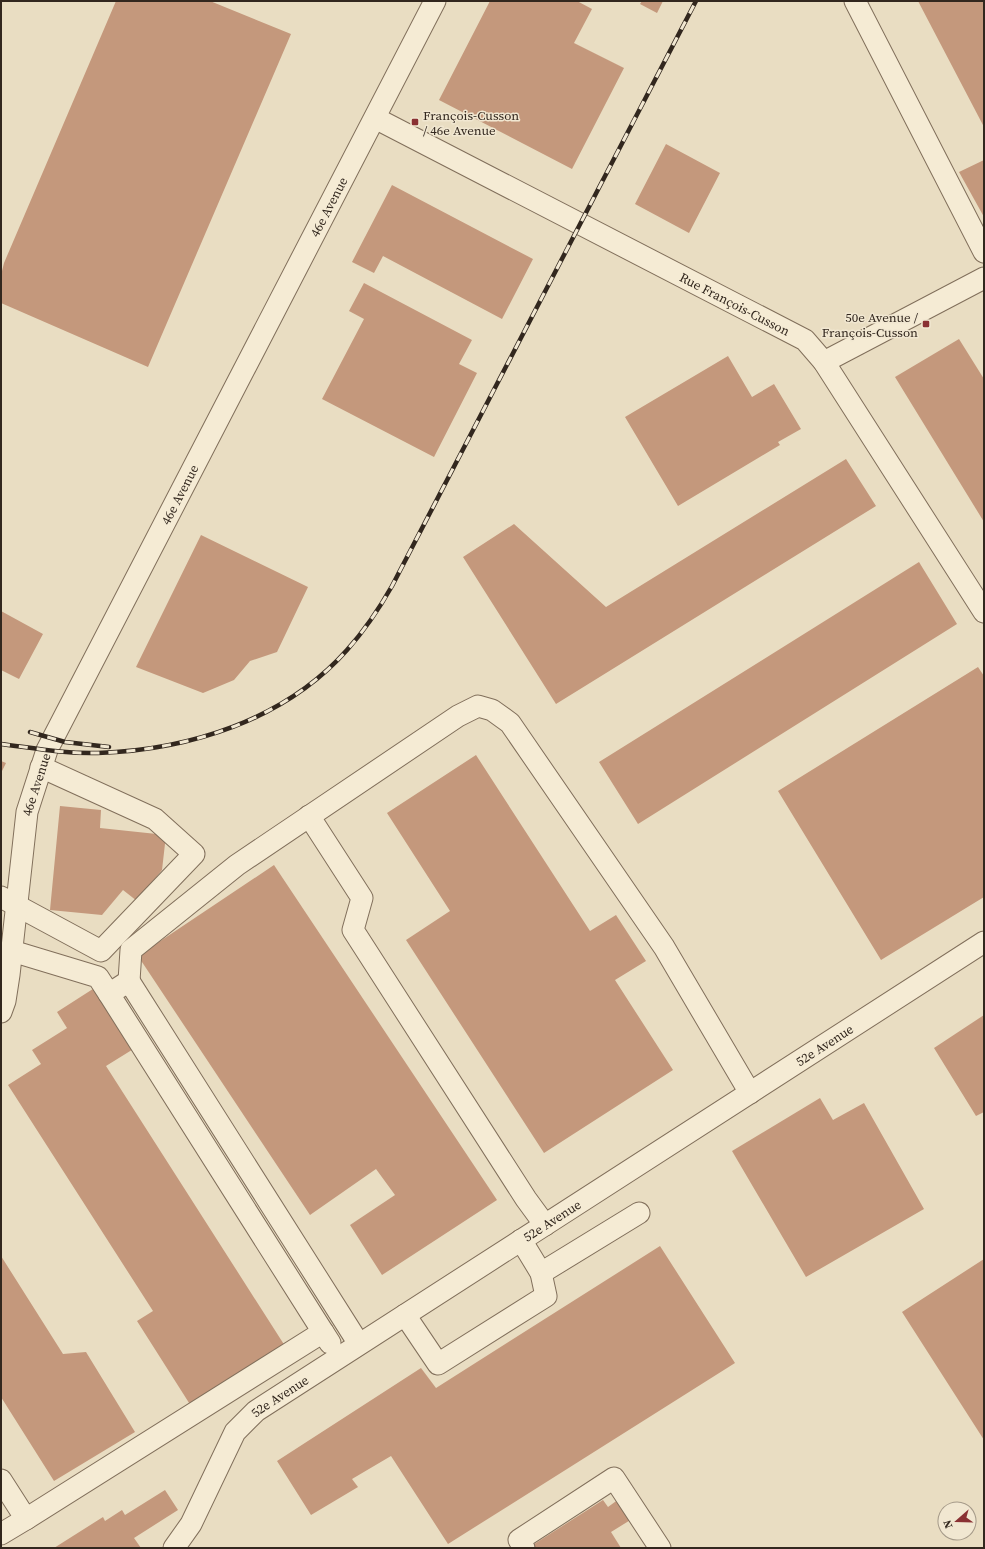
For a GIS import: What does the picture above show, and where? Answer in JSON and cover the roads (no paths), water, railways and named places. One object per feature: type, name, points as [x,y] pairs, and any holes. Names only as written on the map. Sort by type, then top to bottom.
[{"type":"street","name":"46e Avenue","points":[[1,1012],[5,1001],[12,951],[9,901],[27,812],[46,750],[435,1]]},
{"type":"street","points":[[855,1],[981,240]]},
{"type":"street","name":"Rue François-Cusson","points":[[375,118],[805,340],[824,362],[984,612]]},
{"type":"street","points":[[824,362],[984,278]]},
{"type":"street","points":[[359,1344],[129,981],[131,950],[237,865],[458,716],[478,706],[492,710],[510,723],[664,947],[750,1093]]},
{"type":"street","points":[[9,901],[102,951],[194,854],[155,819],[41,767]]},
{"type":"street","points":[[309,816],[362,898],[353,930],[526,1199],[545,1225]]},
{"type":"street","name":"52e Avenue","points":[[174,1548],[191,1524],[235,1432],[256,1411],[984,942]]},
{"type":"street","points":[[12,951],[98,977],[339,1357]]},
{"type":"street","points":[[109,994],[129,981]]},
{"type":"street","points":[[138,1040],[158,1026]]},
{"type":"street","points":[[183,1111],[204,1099]]},
{"type":"street","points":[[220,1170],[240,1156]]},
{"type":"street","points":[[541,1273],[638,1213]]},
{"type":"street","points":[[257,1228],[277,1215]]},
{"type":"street","points":[[405,1314],[438,1364],[546,1296],[541,1273],[521,1240]]},
{"type":"street","points":[[301,1298],[321,1285]]},
{"type":"street","points":[[1,1534],[322,1332]]},
{"type":"street","points":[[522,1544],[614,1478],[660,1548]]},
{"type":"street","points":[[1,1480],[26,1519]]},
{"type":"railway","points":[[1,744],[61,752],[98,753],[132,751],[200,738],[233,727],[265,713],[295,695],[322,674],[347,650],[371,620],[392,586],[696,1]]},
{"type":"railway","points":[[30,732],[65,742],[109,747]]},
{"type":"place","name":"François-Cusson / 46e Avenue","points":[[415,122]]},
{"type":"place","name":"50e Avenue / François-Cusson","points":[[926,324]]}]
